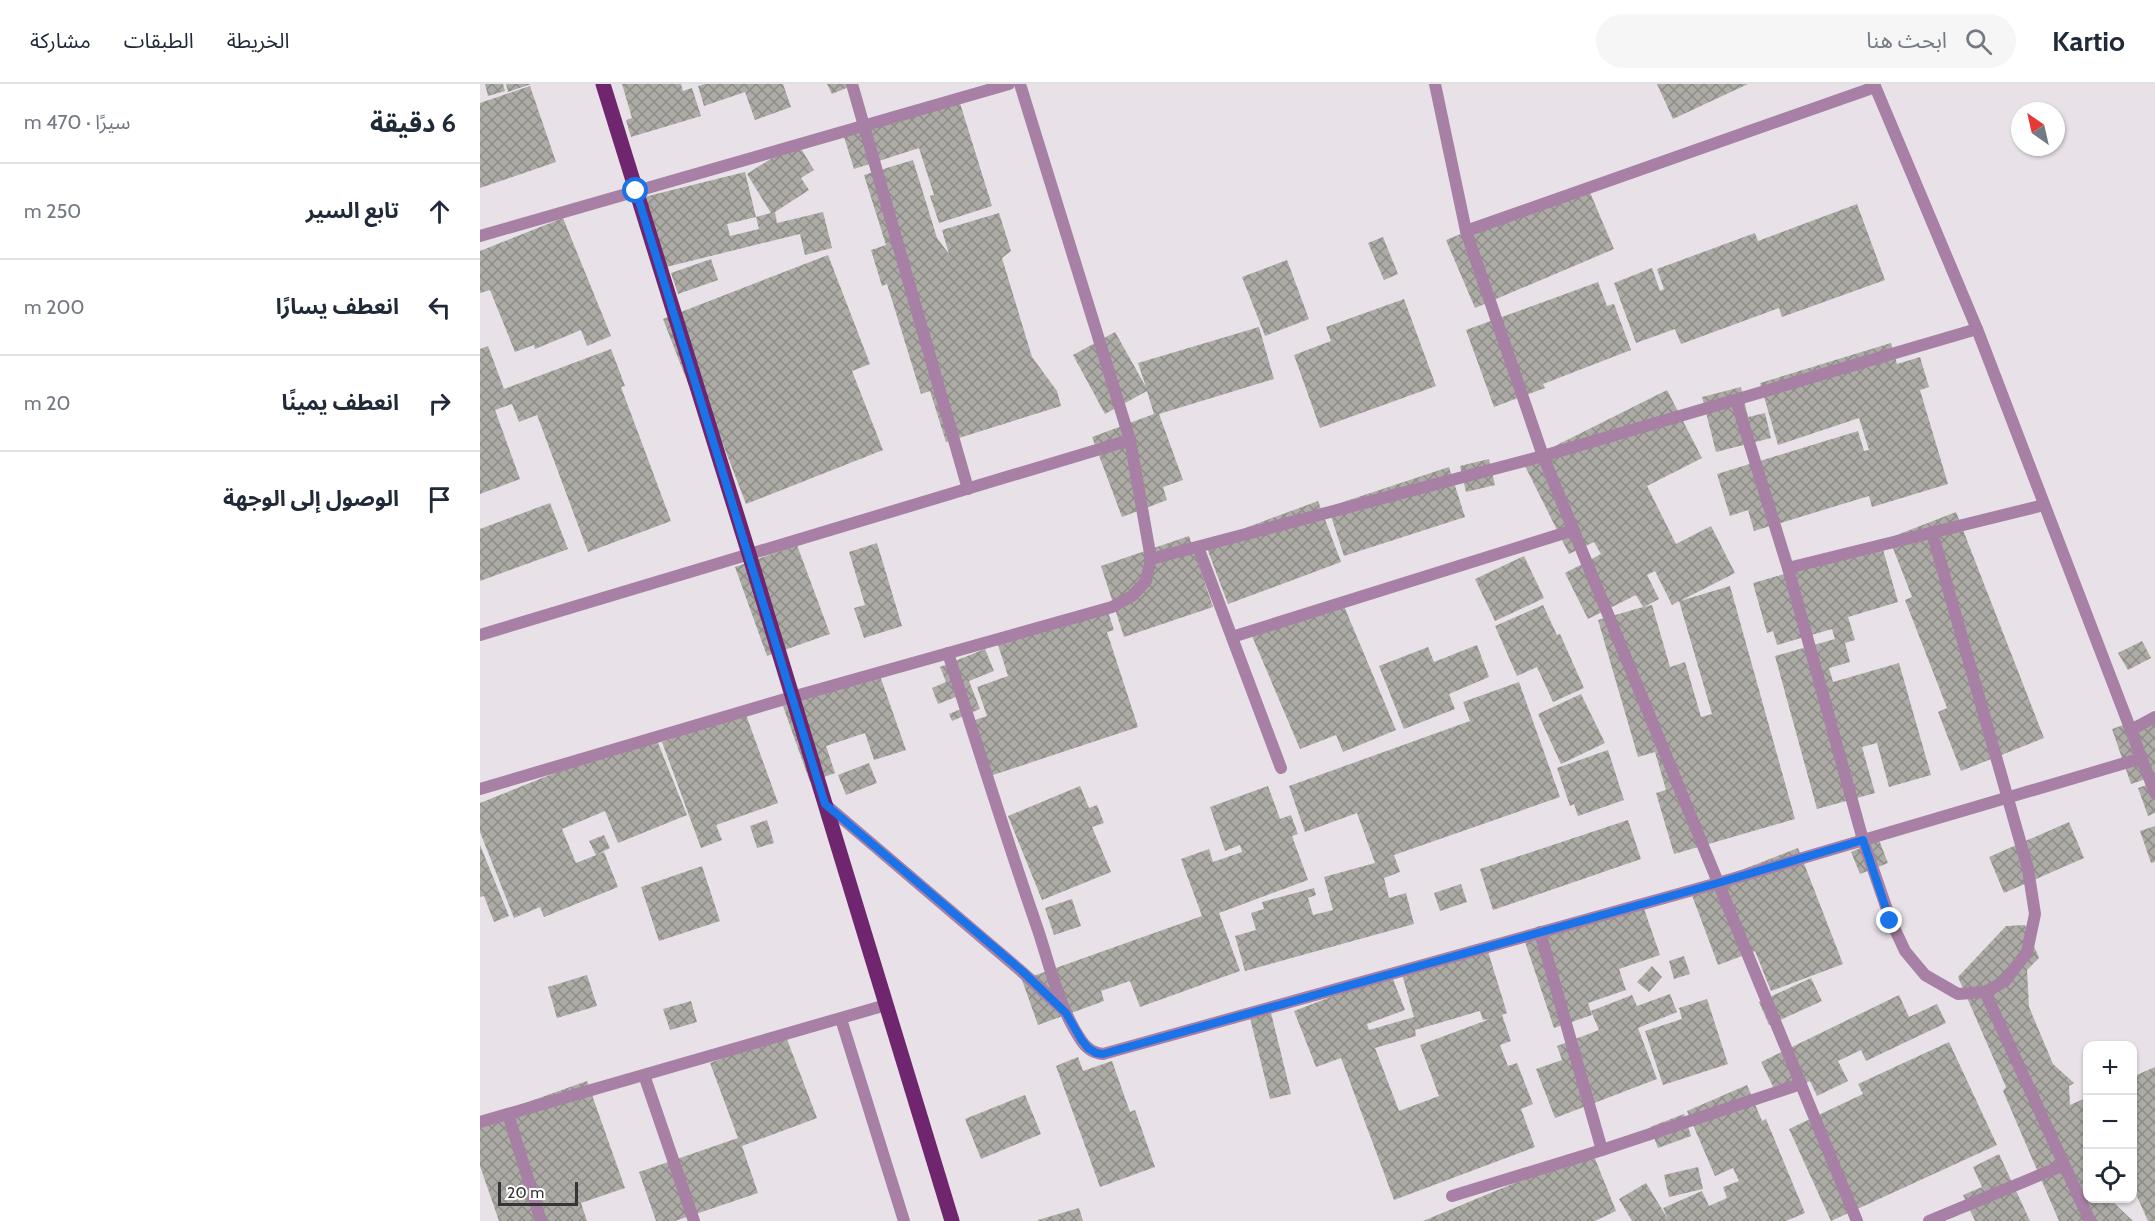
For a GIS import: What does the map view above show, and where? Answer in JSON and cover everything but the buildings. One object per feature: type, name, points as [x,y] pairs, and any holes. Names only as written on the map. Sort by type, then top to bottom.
[{"type":"main road","points":[[603,84],[952,1221]]},
{"type":"street","points":[[852,84],[968,489]]},
{"type":"street","points":[[480,236],[1009,84]]},
{"type":"street","points":[[480,789],[792,697],[1112,607],[1132,596],[1146,581],[1151,559],[1130,440],[1020,84]]},
{"type":"street","points":[[1435,84],[1466,231],[1543,456],[1857,1221]]},
{"type":"street","points":[[1466,231],[1874,86],[1977,329],[2155,794]]},
{"type":"street","points":[[1151,559],[1543,456],[1977,329]]},
{"type":"street","points":[[1737,400],[1788,568],[1863,840],[1890,921],[1905,951],[1924,975],[1958,994],[1985,992],[2005,981],[2027,952],[2035,915],[2028,868],[1932,532]]},
{"type":"street","points":[[480,635],[1130,440]]},
{"type":"street","points":[[1788,568],[2044,505]]},
{"type":"street","points":[[1232,638],[1574,530]]},
{"type":"street","points":[[1198,546],[1281,768]]},
{"type":"street","points":[[948,653],[1012,855],[1066,1013],[1088,1048],[1103,1054],[1718,883],[2142,758]]},
{"type":"street","points":[[2131,730],[2155,717]]},
{"type":"street","points":[[825,804],[1022,971],[1066,1013]]},
{"type":"street","points":[[1540,932],[1602,1150]]},
{"type":"street","points":[[1985,992],[2090,1221]]},
{"type":"street","points":[[480,1122],[886,1005]]},
{"type":"street","points":[[841,1018],[904,1221]]},
{"type":"street","points":[[644,1075],[694,1221]]},
{"type":"street","points":[[1452,1196],[1602,1150],[1801,1084]]},
{"type":"street","points":[[508,1114],[541,1221]]},
{"type":"street","points":[[1929,1221],[2064,1165]]},
{"type":"route","points":[[636,191],[825,804],[1022,971],[1066,1013],[1081,1039],[1088,1048],[1096,1053],[1103,1054],[1718,883],[1863,840],[1890,921]]}]
